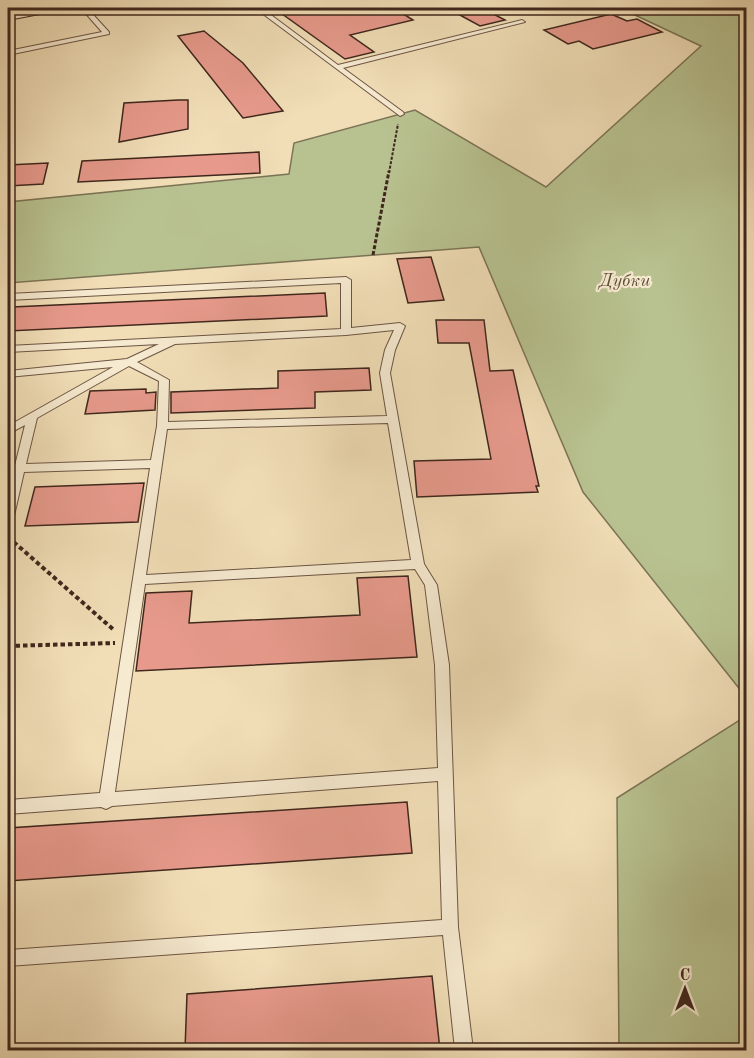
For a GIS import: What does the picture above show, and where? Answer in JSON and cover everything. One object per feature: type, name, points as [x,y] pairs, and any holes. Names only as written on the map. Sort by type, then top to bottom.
[{"type":"street","points":[[8,15],[44,8]]},
{"type":"lane","points":[[8,53],[107,33],[84,8]]},
{"type":"lane","points":[[261,9],[277,8]]},
{"type":"lane","points":[[261,9],[400,114]]},
{"type":"lane","points":[[337,67],[522,22]]},
{"type":"lane","points":[[8,297],[346,280],[346,332]]},
{"type":"lane","points":[[8,349],[346,332],[400,326],[390,350],[385,373],[418,564],[431,585],[442,665],[450,927],[464,1050]]},
{"type":"lane","points":[[8,430],[129,362],[177,340]]},
{"type":"lane","points":[[8,374],[129,362],[164,380],[162,426],[106,802]]},
{"type":"lane","points":[[8,516],[32,417]]},
{"type":"lane","points":[[162,426],[394,418]]},
{"type":"lane","points":[[19,468],[156,464]]},
{"type":"lane","points":[[139,580],[418,564]]},
{"type":"lane","points":[[8,807],[106,802],[444,774]]},
{"type":"lane","points":[[8,958],[450,927]]},
{"type":"path","points":[[373,255],[400,114]]},
{"type":"path","points":[[8,537],[130,643]]},
{"type":"path","points":[[8,646],[130,643]]},
{"type":"green space","name":"Дубки","points":[[620,8],[746,8],[746,697],[583,492],[479,247],[8,283],[8,202],[289,174],[294,143],[415,110],[546,187],[701,46]]},
{"type":"green space","points":[[746,716],[746,1050],[619,1050],[617,798]]},
{"type":"building","points":[[282,8],[394,8],[413,20],[350,35],[374,52],[345,59],[278,11]]},
{"type":"building","points":[[447,8],[482,8],[505,20],[480,26]]},
{"type":"building","points":[[611,14],[627,21],[637,19],[662,32],[593,49],[579,41],[568,44],[544,30]]},
{"type":"building","points":[[204,31],[243,63],[283,111],[243,118],[178,36]]},
{"type":"building","points":[[188,100],[188,129],[119,142],[124,103]]},
{"type":"building","points":[[259,152],[260,173],[78,182],[82,161]]},
{"type":"building","points":[[48,163],[43,184],[8,186],[8,165]]},
{"type":"building","points":[[431,257],[444,300],[408,303],[397,259]]},
{"type":"building","points":[[325,293],[327,316],[8,331],[12,307]]},
{"type":"building","points":[[436,320],[484,320],[490,371],[513,370],[539,486],[536,486],[538,492],[417,497],[414,461],[491,459],[469,343],[438,343]]},
{"type":"building","points":[[369,368],[371,390],[315,392],[315,408],[171,413],[171,392],[278,388],[278,371]]},
{"type":"building","points":[[146,389],[146,393],[156,392],[155,410],[85,414],[90,391]]},
{"type":"building","points":[[144,483],[138,522],[25,526],[35,487]]},
{"type":"building","points":[[408,576],[417,657],[136,671],[146,593],[192,591],[189,623],[360,615],[357,578]]},
{"type":"building","points":[[407,802],[412,853],[8,881],[8,828]]},
{"type":"building","points":[[432,976],[440,1050],[185,1050],[187,994]]}]
